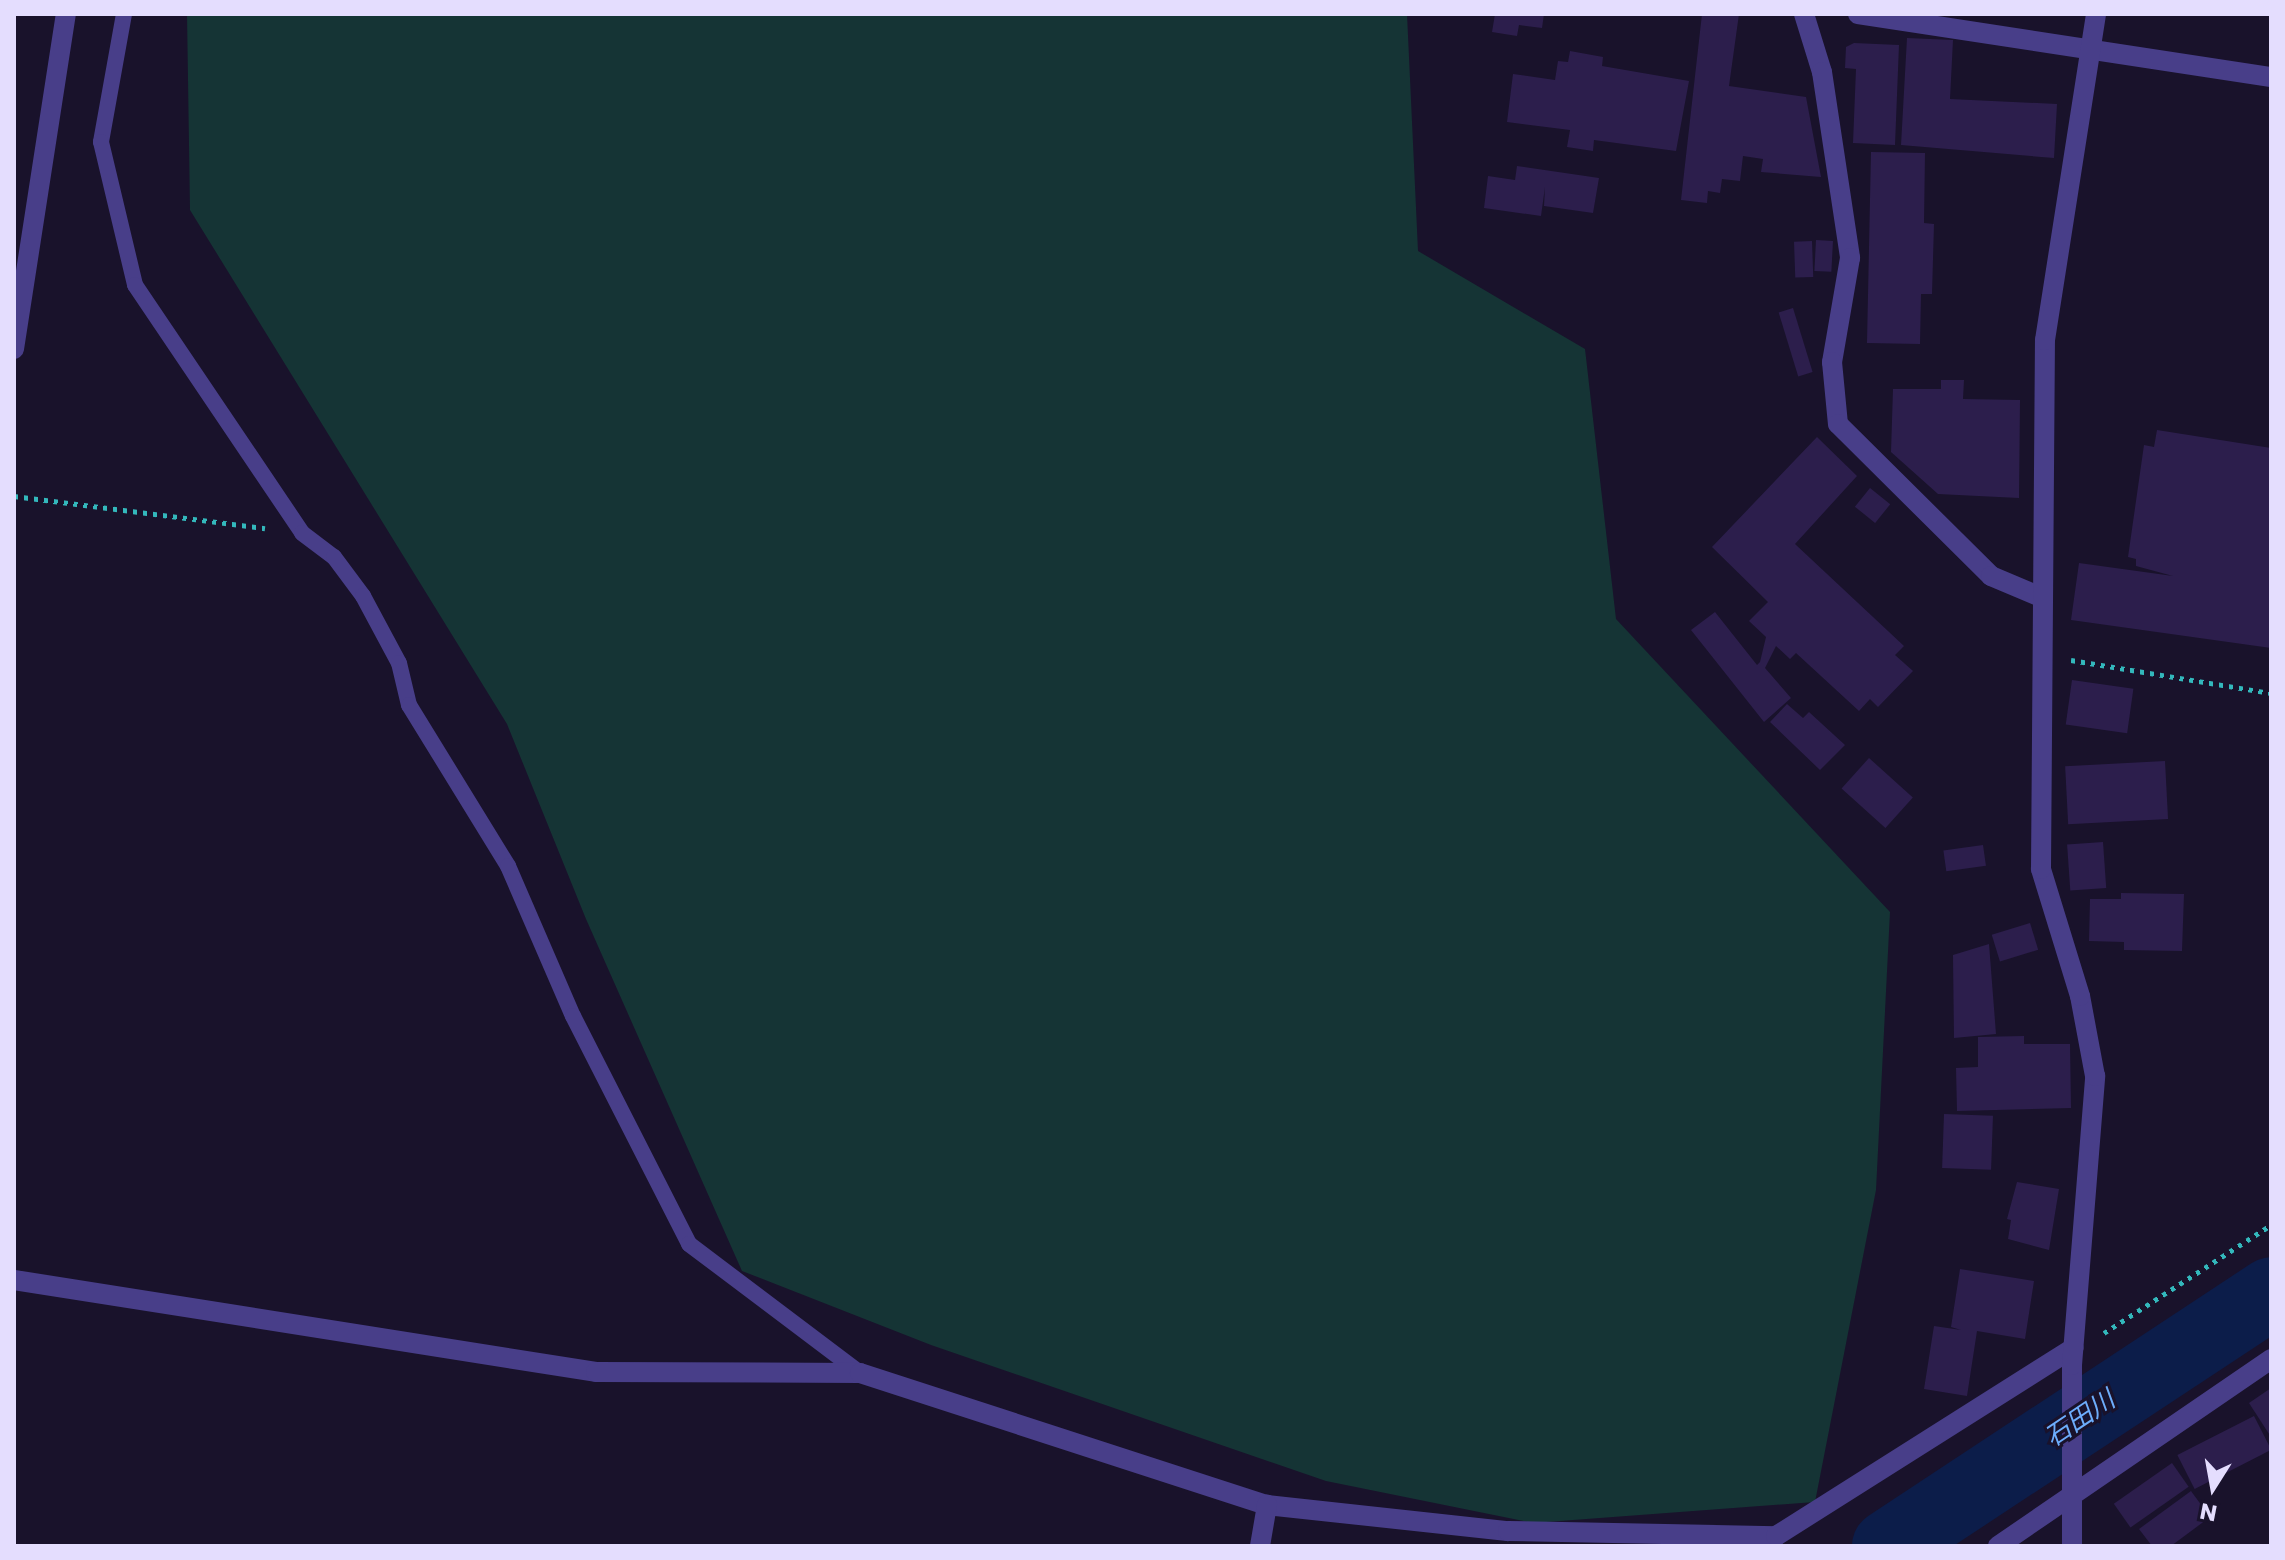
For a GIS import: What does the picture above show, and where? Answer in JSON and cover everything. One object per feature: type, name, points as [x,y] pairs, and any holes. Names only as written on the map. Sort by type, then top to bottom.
[{"type":"street","points":[[14,349],[66,14]]},
{"type":"street","points":[[1804,14],[1822,72],[1850,258],[1832,362],[1838,424],[1991,576],[2043,598]]},
{"type":"street","points":[[1858,14],[2271,77]]},
{"type":"street","points":[[2072,1546],[2069,1464],[2072,1357],[2095,1076],[2080,996],[2041,869],[2045,340],[2096,14]]},
{"type":"street","points":[[14,1280],[596,1372],[860,1373],[1267,1505],[1508,1531],[1776,1536],[2072,1357]]},
{"type":"street","points":[[1998,1546],[2071,1499],[2271,1359]]},
{"type":"street","points":[[1260,1546],[1267,1505]]},
{"type":"lane","points":[[124,14],[101,142],[135,285],[302,533],[334,557],[392,650],[409,705],[508,866],[573,1016],[689,1244],[860,1373]]},
{"type":"path","points":[[14,496],[302,533]]},
{"type":"path","points":[[2042,655],[2271,693]]},
{"type":"path","points":[[2072,1357],[2271,1225]]},
{"type":"green space","points":[[187,14],[1407,14],[1418,251],[1585,349],[1616,619],[1890,912],[1876,1190],[1815,1502],[1533,1523],[1326,1481],[931,1345],[742,1271],[586,919],[507,724],[190,210]]},
{"type":"building","points":[[1495,14],[1544,14],[1542,28],[1519,25],[1517,36],[1492,32]]},
{"type":"building","points":[[1702,14],[1739,14],[1729,86],[1806,97],[1821,177],[1761,172],[1763,159],[1743,156],[1740,181],[1722,179],[1720,193],[1708,191],[1707,203],[1681,200]]},
{"type":"building","points":[[1907,38],[1953,40],[1950,99],[2057,104],[2054,158],[1901,145]]},
{"type":"building","points":[[1854,43],[1899,45],[1895,145],[1853,143],[1856,69],[1845,68],[1846,47]]},
{"type":"building","points":[[1570,51],[1603,57],[1602,66],[1689,81],[1676,151],[1594,140],[1593,151],[1567,147],[1570,130],[1507,122],[1513,74],[1555,80],[1558,61],[1568,62]]},
{"type":"building","points":[[1871,152],[1925,153],[1924,223],[1934,224],[1932,294],[1921,294],[1920,344],[1867,343]]},
{"type":"building","points":[[1517,166],[1599,178],[1593,213],[1544,206],[1545,187],[1541,216],[1484,208],[1488,176],[1515,180]]},
{"type":"building","points":[[1816,240],[1833,241],[1831,272],[1814,271]]},
{"type":"building","points":[[1812,241],[1813,277],[1795,278],[1794,242]]},
{"type":"building","points":[[1793,308],[1813,372],[1798,376],[1779,312]]},
{"type":"building","points":[[1941,380],[1964,380],[1963,399],[2020,400],[2019,498],[1938,494],[1891,452],[1893,389],[1941,389]]},
{"type":"building","points":[[2157,430],[2271,448],[2271,648],[2071,620],[2079,563],[2173,576],[2136,566],[2136,559],[2128,557],[2144,445],[2154,447]]},
{"type":"building","points":[[1817,437],[1857,476],[1795,544],[1904,646],[1895,655],[1913,671],[1878,707],[1870,699],[1859,711],[1796,653],[1790,659],[1776,646],[1765,668],[1791,698],[1764,722],[1691,630],[1715,612],[1757,665],[1760,662],[1766,637],[1749,621],[1768,602],[1712,547]]},
{"type":"building","points":[[1870,488],[1890,504],[1875,523],[1855,507]]},
{"type":"building","points":[[2072,680],[2133,689],[2127,733],[2066,725]]},
{"type":"building","points":[[1787,704],[1803,718],[1809,712],[1845,745],[1820,770],[1770,722]]},
{"type":"building","points":[[1869,758],[1913,797],[1885,828],[1842,788]]},
{"type":"building","points":[[2165,761],[2168,819],[2068,824],[2065,766]]},
{"type":"building","points":[[2103,842],[2106,888],[2070,890],[2067,845]]},
{"type":"building","points":[[1983,845],[1986,866],[1946,871],[1943,851]]},
{"type":"building","points":[[2121,893],[2184,894],[2182,951],[2124,950],[2124,942],[2089,941],[2090,899],[2121,899]]},
{"type":"building","points":[[2030,923],[2038,950],[2000,961],[1992,935]]},
{"type":"building","points":[[1989,944],[1996,1034],[1954,1038],[1953,955]]},
{"type":"building","points":[[2024,1036],[2024,1044],[2070,1044],[2071,1108],[1957,1111],[1956,1068],[1978,1067],[1978,1037]]},
{"type":"building","points":[[1944,1114],[1993,1116],[1991,1170],[1942,1168]]},
{"type":"building","points":[[2017,1182],[2059,1189],[2049,1250],[2008,1239],[2011,1220],[2007,1219]]},
{"type":"building","points":[[1960,1269],[2034,1281],[2025,1339],[1977,1331],[1967,1396],[1924,1389],[1934,1326],[1961,1330],[1951,1327]]},
{"type":"building","points":[[2271,1388],[2271,1437],[2249,1403]]},
{"type":"building","points":[[2254,1416],[2271,1450],[2195,1489],[2177,1455]]},
{"type":"building","points":[[2172,1463],[2189,1487],[2130,1527],[2114,1504]]},
{"type":"building","points":[[2191,1491],[2210,1517],[2171,1546],[2152,1546],[2139,1529]]},
{"type":"waterway","name":"石田川","points":[[1888,1546],[2271,1293]]}]
